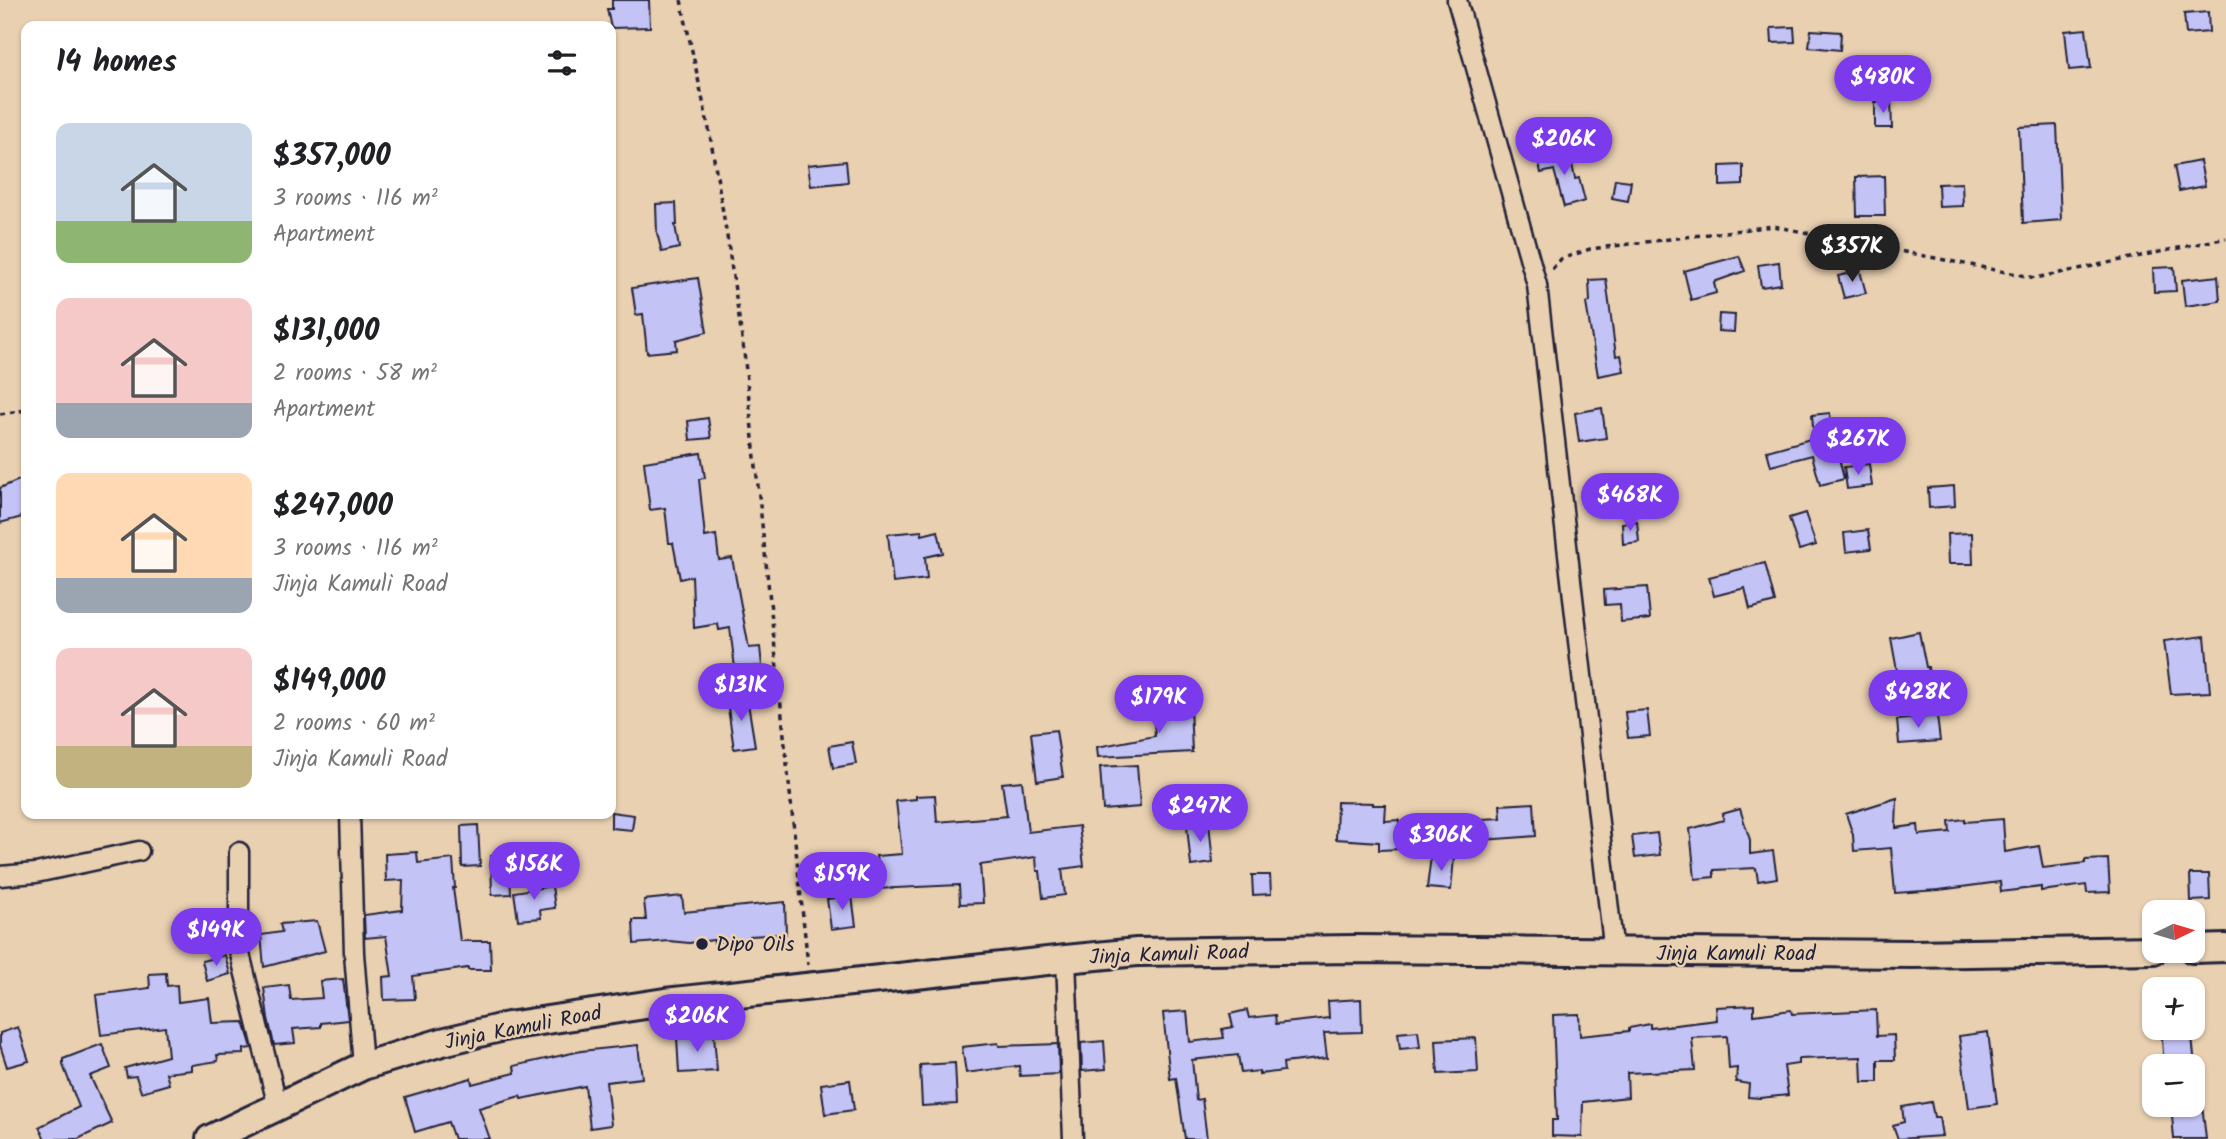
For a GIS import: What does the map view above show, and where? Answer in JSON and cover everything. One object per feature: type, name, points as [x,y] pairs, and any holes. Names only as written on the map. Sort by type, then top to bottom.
[{"type":"main road","points":[[2205,949],[2226,948]]},
{"type":"main road","name":"Jinja Kamuli Road","points":[[210,1139],[363,1066],[442,1042],[508,1026],[664,1002],[1137,952],[1354,949],[1913,954],[2142,950]]},
{"type":"street","points":[[1457,0],[1537,285],[1614,953]]},
{"type":"street","points":[[350,819],[354,953],[363,1066]]},
{"type":"street","points":[[0,876],[36,873],[139,851]]},
{"type":"street","points":[[239,852],[239,950],[278,1107]]},
{"type":"street","points":[[1066,959],[1073,1139]]},
{"type":"path","points":[[681,0],[709,129],[744,352],[810,985]]},
{"type":"path","points":[[1537,285],[1561,259],[1590,249],[1773,226],[2036,278],[2226,239]]},
{"type":"path","points":[[0,414],[21,411]]},
{"type":"building","points":[[612,0],[649,0],[650,27],[616,28],[616,21],[610,21],[607,9],[612,9]]},
{"type":"building","points":[[2208,12],[2209,32],[2186,34],[2184,14]]},
{"type":"building","points":[[1794,27],[1795,42],[1772,43],[1771,28]]},
{"type":"building","points":[[2086,29],[2091,68],[2069,70],[2065,31]]},
{"type":"building","points":[[1811,30],[1841,32],[1840,50],[1809,47]]},
{"type":"building","points":[[1891,101],[1892,128],[1875,128],[1875,102]]},
{"type":"building","points":[[2057,125],[2061,220],[2023,223],[2019,127]]},
{"type":"building","points":[[1569,149],[1575,179],[1579,178],[1585,201],[1564,207],[1554,170],[1541,173],[1538,159]]},
{"type":"building","points":[[846,161],[848,182],[811,186],[808,165]]},
{"type":"building","points":[[2200,161],[2205,186],[2179,191],[2174,166]]},
{"type":"building","points":[[1743,165],[1743,185],[1720,186],[1720,166]]},
{"type":"building","points":[[1884,176],[1885,216],[1857,216],[1856,177]]},
{"type":"building","points":[[1615,179],[1631,181],[1628,201],[1612,198]]},
{"type":"building","points":[[1962,183],[1963,206],[1939,207],[1938,184]]},
{"type":"building","points":[[676,203],[675,225],[679,248],[662,252],[657,233],[656,204]]},
{"type":"building","points":[[1739,256],[1745,271],[1714,282],[1716,293],[1691,300],[1684,271]]},
{"type":"building","points":[[1779,262],[1781,284],[1761,287],[1758,265]]},
{"type":"building","points":[[2174,267],[2176,291],[2154,292],[2153,268]]},
{"type":"building","points":[[1860,271],[1866,293],[1844,298],[1838,276]]},
{"type":"building","points":[[2218,276],[2220,301],[2185,306],[2182,280]]},
{"type":"building","points":[[698,278],[707,332],[676,340],[677,350],[647,353],[643,314],[636,315],[632,288]]},
{"type":"building","points":[[1606,279],[1616,356],[1621,355],[1624,371],[1598,376],[1586,303],[1590,302],[1589,280]]},
{"type":"building","points":[[1719,314],[1735,315],[1734,332],[1718,331]]},
{"type":"building","points":[[1602,408],[1606,438],[1579,442],[1575,413]]},
{"type":"building","points":[[1830,413],[1835,454],[1838,454],[1844,479],[1820,485],[1812,455],[1771,466],[1767,451],[1814,438],[1812,415]]},
{"type":"building","points":[[708,418],[711,438],[690,440],[688,421]]},
{"type":"building","points":[[701,453],[705,478],[699,479],[705,537],[716,535],[719,560],[732,558],[749,648],[760,647],[762,666],[735,668],[730,628],[719,630],[718,624],[694,628],[692,576],[680,579],[673,543],[669,543],[665,508],[650,510],[644,462]]},
{"type":"building","points":[[1869,464],[1872,486],[1847,489],[1844,467]]},
{"type":"building","points":[[21,479],[21,517],[0,523],[0,488]]},
{"type":"building","points":[[1954,486],[1955,506],[1929,508],[1928,488]]},
{"type":"building","points":[[1805,513],[1816,545],[1799,550],[1789,518]]},
{"type":"building","points":[[1637,521],[1639,542],[1623,544],[1622,523]]},
{"type":"building","points":[[1868,530],[1871,549],[1846,552],[1844,533]]},
{"type":"building","points":[[922,531],[922,535],[938,531],[943,553],[925,557],[927,579],[893,583],[888,534]]},
{"type":"building","points":[[1972,533],[1973,564],[1948,564],[1947,534]]},
{"type":"building","points":[[1765,563],[1775,602],[1750,609],[1745,588],[1714,596],[1709,577]]},
{"type":"building","points":[[1647,587],[1650,619],[1621,622],[1620,604],[1605,605],[1604,590]]},
{"type":"building","points":[[1919,632],[1930,688],[1889,693],[1887,677],[1898,676],[1891,638]]},
{"type":"building","points":[[2205,636],[2210,692],[2171,694],[2164,641]]},
{"type":"building","points":[[747,697],[755,746],[734,749],[727,701]]},
{"type":"building","points":[[1190,705],[1192,752],[1098,757],[1097,747],[1155,736],[1153,707]]},
{"type":"building","points":[[1647,710],[1650,736],[1628,738],[1625,712]]},
{"type":"building","points":[[1937,716],[1940,741],[1899,744],[1897,720]]},
{"type":"building","points":[[1056,730],[1063,777],[1037,781],[1031,733]]},
{"type":"building","points":[[852,742],[856,764],[833,768],[829,746]]},
{"type":"building","points":[[1137,765],[1140,807],[1103,810],[1100,767]]},
{"type":"building","points":[[1022,781],[1028,832],[1079,826],[1084,866],[1062,869],[1065,895],[1043,898],[1036,857],[980,865],[983,903],[960,904],[959,885],[854,890],[851,867],[877,863],[876,856],[902,854],[896,801],[935,795],[937,822],[1007,816],[1002,783]]},
{"type":"building","points":[[1897,798],[1896,828],[1918,825],[1919,835],[1950,832],[1949,821],[2003,819],[2005,852],[2039,846],[2043,868],[2085,863],[2085,860],[2108,859],[2110,892],[2087,893],[2086,885],[2041,891],[2041,887],[2001,892],[2000,882],[1895,893],[1891,848],[1854,851],[1853,835],[1846,814]]},
{"type":"building","points":[[1337,802],[1386,805],[1385,821],[1399,820],[1400,849],[1379,850],[1379,842],[1336,839]]},
{"type":"building","points":[[1534,803],[1536,836],[1483,840],[1482,819],[1501,818],[1500,805]]},
{"type":"building","points":[[1740,809],[1750,840],[1750,854],[1773,851],[1777,878],[1758,881],[1756,868],[1714,870],[1714,877],[1695,879],[1690,829],[1724,820],[1722,814]]},
{"type":"building","points":[[616,813],[634,815],[632,830],[611,828],[611,819],[616,819]]},
{"type":"building","points":[[1209,823],[1213,863],[1191,866],[1187,826]]},
{"type":"building","points":[[478,825],[480,866],[462,867],[461,826]]},
{"type":"building","points":[[1657,833],[1660,855],[1635,858],[1632,836]]},
{"type":"building","points":[[417,852],[418,863],[453,859],[453,888],[460,941],[490,941],[491,970],[468,968],[413,976],[415,999],[384,1000],[383,977],[392,976],[386,936],[365,938],[364,915],[402,910],[403,880],[386,881],[385,854]]},
{"type":"building","points":[[509,855],[511,894],[492,895],[491,856]]},
{"type":"building","points":[[1431,856],[1454,858],[1451,890],[1427,888]]},
{"type":"building","points":[[2190,874],[2209,874],[2210,900],[2191,900]]},
{"type":"building","points":[[1252,875],[1270,875],[1271,894],[1253,895]]},
{"type":"building","points":[[552,886],[555,908],[540,910],[541,918],[518,920],[514,892]]},
{"type":"building","points":[[682,896],[684,912],[785,902],[786,934],[750,936],[750,939],[714,943],[714,940],[634,944],[633,920],[646,920],[644,900]]},
{"type":"building","points":[[852,896],[856,926],[831,929],[827,899]]},
{"type":"building","points":[[317,921],[325,951],[264,967],[261,935],[282,932],[280,924]]},
{"type":"building","points":[[225,955],[230,974],[207,981],[202,961]]},
{"type":"building","points":[[166,973],[167,986],[177,985],[178,1002],[209,998],[212,1023],[244,1022],[252,1048],[244,1049],[244,1054],[217,1055],[218,1061],[192,1065],[192,1070],[166,1073],[169,1084],[141,1092],[136,1076],[127,1077],[125,1068],[168,1056],[165,1027],[101,1035],[96,995],[150,988],[149,974]]},
{"type":"building","points":[[343,979],[348,1020],[321,1023],[321,1027],[293,1029],[295,1043],[274,1045],[264,988],[289,985],[291,1000],[322,998],[320,981]]},
{"type":"building","points":[[1361,999],[1362,1032],[1324,1033],[1327,1058],[1283,1063],[1284,1071],[1259,1074],[1259,1071],[1241,1073],[1238,1055],[1192,1060],[1196,1100],[1202,1099],[1207,1139],[1185,1139],[1176,1078],[1170,1079],[1163,1013],[1187,1011],[1190,1042],[1224,1038],[1222,1029],[1233,1027],[1230,1014],[1247,1010],[1249,1018],[1275,1015],[1276,1024],[1329,1018],[1328,1001]]},
{"type":"building","points":[[1754,1005],[1754,1015],[1791,1010],[1792,1014],[1876,1010],[1877,1036],[1894,1035],[1895,1060],[1878,1060],[1878,1082],[1862,1082],[1861,1057],[1798,1059],[1798,1064],[1784,1066],[1788,1095],[1748,1097],[1749,1084],[1736,1082],[1737,1068],[1729,1069],[1727,1036],[1692,1038],[1695,1070],[1627,1073],[1628,1097],[1583,1102],[1582,1137],[1552,1136],[1552,1120],[1557,1120],[1553,1015],[1579,1014],[1580,1036],[1629,1031],[1629,1028],[1650,1024],[1650,1028],[1717,1020],[1716,1007]]},
{"type":"building","points":[[18,1027],[29,1061],[7,1067],[0,1045],[0,1033]]},
{"type":"building","points":[[1418,1031],[1420,1047],[1400,1049],[1398,1033]]},
{"type":"building","points":[[1988,1032],[1997,1104],[1969,1108],[1959,1036]]},
{"type":"building","points":[[714,1035],[717,1071],[679,1073],[677,1038]]},
{"type":"building","points":[[1476,1038],[1478,1072],[1438,1074],[1436,1040]]},
{"type":"building","points":[[2162,1040],[2192,1040],[2194,1054],[2163,1054]]},
{"type":"building","points":[[1104,1041],[1106,1069],[1082,1071],[1081,1043]]},
{"type":"building","points":[[998,1043],[999,1046],[1058,1044],[1059,1074],[1020,1076],[1019,1066],[966,1073],[962,1047]]},
{"type":"building","points":[[102,1044],[111,1068],[90,1076],[112,1123],[78,1139],[45,1139],[39,1127],[79,1107],[63,1059]]},
{"type":"building","points":[[638,1045],[642,1078],[606,1082],[611,1125],[590,1128],[585,1086],[521,1099],[520,1096],[479,1108],[490,1139],[454,1139],[448,1122],[415,1132],[405,1097],[471,1078],[472,1084],[515,1073],[514,1066],[581,1051]]},
{"type":"building","points":[[955,1063],[957,1104],[922,1106],[920,1065]]},
{"type":"building","points":[[850,1080],[854,1110],[825,1114],[821,1084]]},
{"type":"building","points":[[1931,1102],[1934,1117],[1939,1117],[1942,1136],[1898,1139],[1893,1125],[1904,1122],[1902,1107]]},
{"type":"building","points":[[2172,1117],[2203,1117],[2206,1139],[2174,1139]]},
{"type":"place","name":"Dipo Oils","points":[[702,944]]}]
